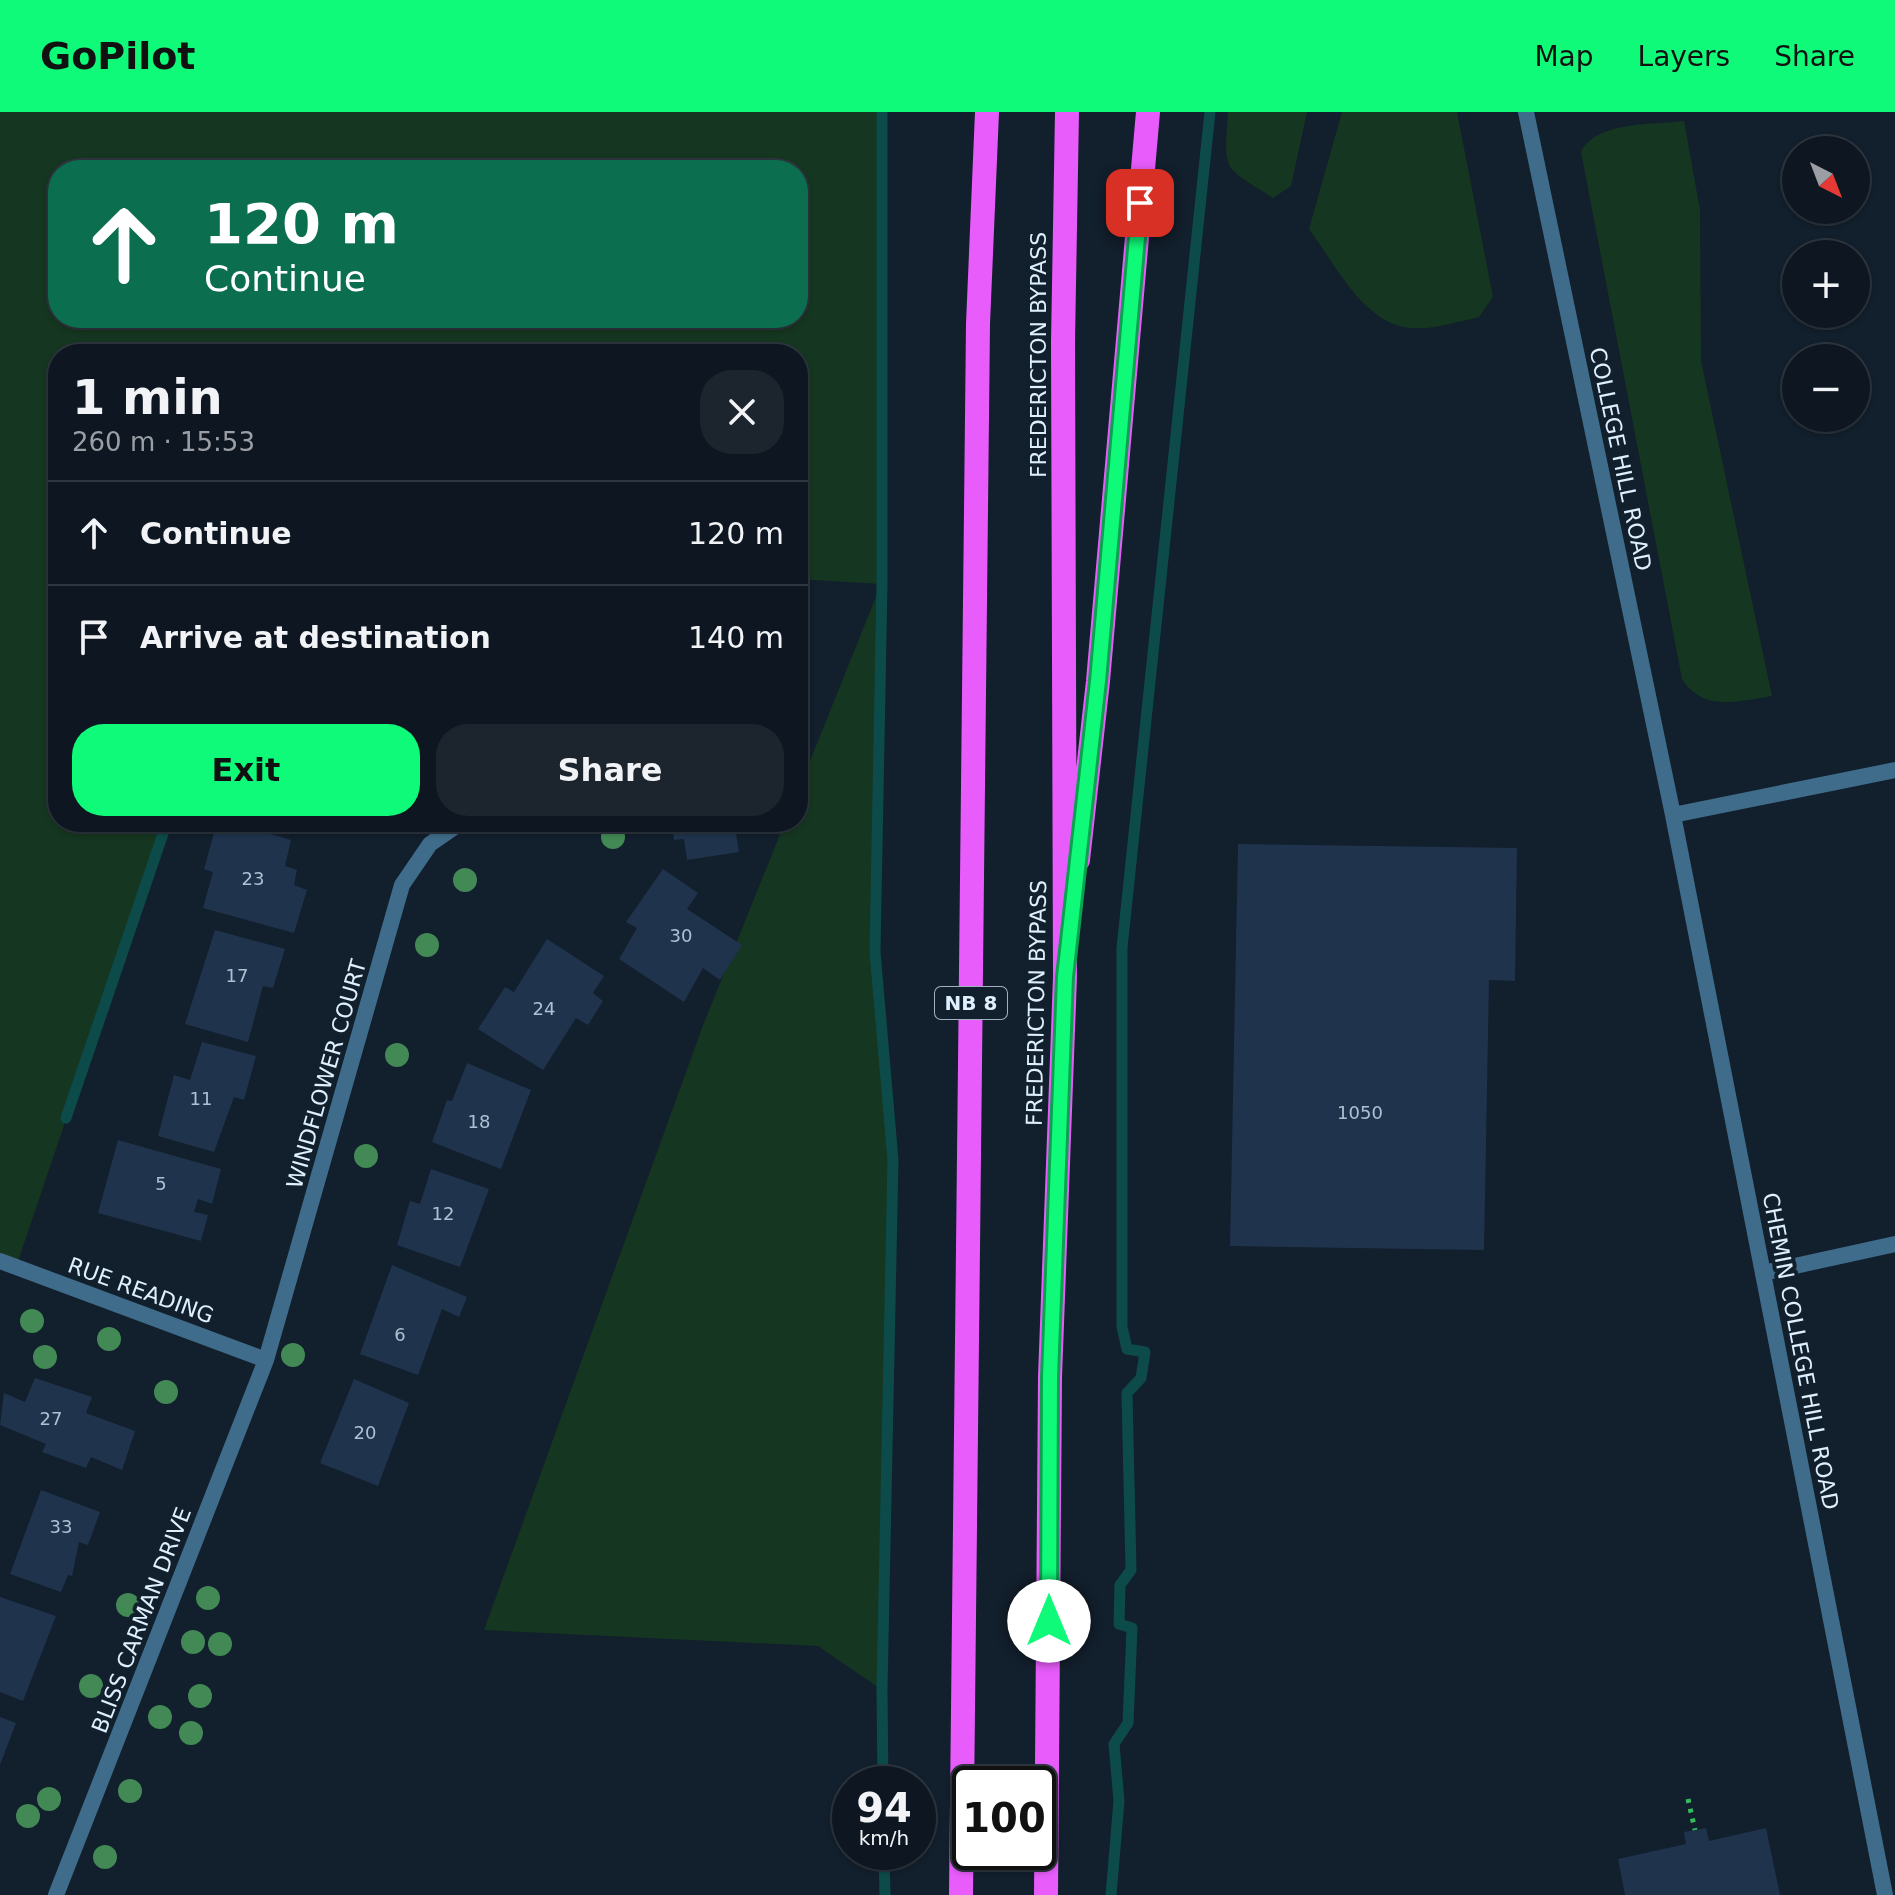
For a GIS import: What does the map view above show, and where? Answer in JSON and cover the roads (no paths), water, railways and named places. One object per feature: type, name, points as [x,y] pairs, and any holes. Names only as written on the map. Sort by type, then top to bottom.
[{"type":"highway","name":"NB 8","points":[[961,1895],[978,324],[987,112]]},
{"type":"highway","name":"FREDERICTON BYPASS","points":[[1046,1895],[1050,1377],[1065,977],[1063,342],[1067,112]]},
{"type":"highway","points":[[1065,977],[1098,681],[1148,112]]},
{"type":"street","name":"COLLEGE HILL ROAD","points":[[1526,112],[1673,815]]},
{"type":"street","points":[[1673,815],[1895,770]]},
{"type":"street","name":"CHEMIN COLLEGE HILL ROAD","points":[[1673,815],[1763,1273],[1887,1868],[1885,1895]]},
{"type":"street","name":"WINDFLOWER COURT","points":[[266,1360],[402,885],[430,844],[447,832]]},
{"type":"street","points":[[1763,1273],[1895,1244]]},
{"type":"street","name":"RUE READING","points":[[0,1261],[266,1360]]},
{"type":"street","name":"BLISS CARMAN DRIVE","points":[[56,1895],[266,1360]]},
{"type":"waterway","points":[[882,112],[882,584],[875,952],[893,1160],[883,1766]]},
{"type":"waterway","points":[[1111,1895],[1119,1801],[1114,1744],[1128,1723],[1132,1628],[1119,1624],[1120,1585],[1131,1570],[1127,1393],[1141,1378],[1145,1352],[1127,1349],[1122,1327],[1122,948],[1210,112]]},
{"type":"waterway","points":[[66,1118],[164,832]]},
{"type":"waterway","points":[[884,1870],[885,1895]]}]
